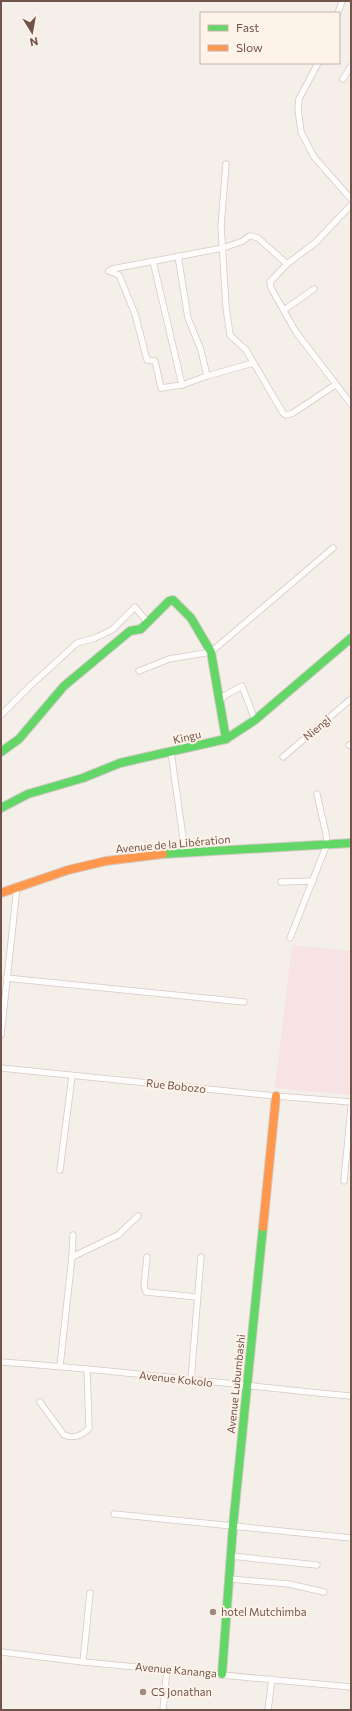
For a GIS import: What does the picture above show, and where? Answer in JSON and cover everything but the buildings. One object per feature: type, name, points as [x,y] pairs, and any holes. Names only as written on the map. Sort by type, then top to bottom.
[{"type":"main road","points":[[1,752],[19,739],[69,681],[130,631],[141,629],[169,601],[176,602],[191,618],[211,652],[226,739]]},
{"type":"main road","name":"Kingu","points":[[1,808],[28,794],[82,778],[120,763],[226,739],[255,720],[351,638]]},
{"type":"main road","name":"Avenue de la Libération","points":[[1,893],[68,870],[106,861],[185,852],[351,843]]},
{"type":"main road","name":"Avenue Lubumbashi","points":[[222,1674],[233,1526],[276,1096]]},
{"type":"street","points":[[338,12],[342,1]]},
{"type":"street","points":[[317,64],[299,99],[298,109],[301,132],[314,157],[351,199]]},
{"type":"street","points":[[343,79],[351,66]]},
{"type":"street","points":[[226,164],[221,213],[230,335],[246,350],[286,415],[293,413],[335,385]]},
{"type":"street","points":[[351,204],[315,243],[287,264],[270,282],[271,288],[296,332],[351,404]]},
{"type":"street","points":[[253,363],[182,385],[161,388],[154,362],[147,360],[135,314],[118,275],[109,271],[112,269],[223,248],[243,241],[249,236],[258,238],[287,264]]},
{"type":"street","points":[[178,256],[188,318],[200,350],[207,376]]},
{"type":"street","points":[[153,261],[182,385]]},
{"type":"street","points":[[284,310],[314,289]]},
{"type":"street","points":[[139,671],[170,659],[211,652],[334,548]]},
{"type":"street","points":[[1,715],[77,643],[95,638],[112,630],[135,607],[148,623]]},
{"type":"street","points":[[218,698],[223,698],[242,686],[255,720]]},
{"type":"street","name":"Niengi","points":[[283,757],[351,699]]},
{"type":"street","points":[[171,752],[185,852]]},
{"type":"street","points":[[290,938],[327,844],[317,794]]},
{"type":"street","points":[[280,882],[313,881]]},
{"type":"street","points":[[1,1035],[17,887]]},
{"type":"street","points":[[6,978],[244,1002]]},
{"type":"street","name":"Rue Bobozo","points":[[1,1068],[276,1096],[351,1102]]},
{"type":"street","points":[[60,1170],[72,1076]]},
{"type":"street","points":[[344,1181],[351,1107]]},
{"type":"street","points":[[72,1257],[118,1235],[138,1216]]},
{"type":"street","points":[[60,1366],[73,1235]]},
{"type":"street","points":[[147,1257],[144,1286],[146,1292],[198,1297]]},
{"type":"street","points":[[191,1380],[201,1257]]},
{"type":"street","name":"Avenue Kokolo","points":[[1,1362],[60,1366],[247,1387],[351,1396]]},
{"type":"street","points":[[40,1402],[64,1435],[69,1437],[82,1435],[89,1428],[87,1369]]},
{"type":"street","points":[[114,1514],[351,1538]]},
{"type":"street","points":[[231,1556],[317,1565]]},
{"type":"street","points":[[230,1579],[302,1586],[324,1592]]},
{"type":"street","points":[[83,1662],[90,1593]]},
{"type":"street","name":"Avenue Kananga","points":[[1,1652],[83,1662],[351,1687]]},
{"type":"street","points":[[163,1710],[167,1669]]},
{"type":"street","points":[[268,1710],[272,1679]]},
{"type":"shaded area","points":[[292,945],[351,951],[351,1095],[275,1088]]},
{"type":"traffic: fast","points":[[1,752],[19,739],[64,686],[130,631],[141,629],[169,601],[173,600],[191,618],[211,652],[226,739]]},
{"type":"traffic: fast","points":[[1,808],[28,794],[83,778],[120,763],[226,739],[255,720],[351,638]]},
{"type":"traffic: fast","points":[[163,854],[351,843]]},
{"type":"traffic: fast","points":[[222,1674],[233,1526],[263,1227]]},
{"type":"traffic: slow","points":[[1,893],[68,870],[106,861],[163,854]]},
{"type":"traffic: slow","points":[[263,1227],[276,1096]]},
{"type":"place","name":"hotel Mutchimba","points":[[213,1612]]},
{"type":"place","name":"CS Jonathan","points":[[143,1692]]}]
